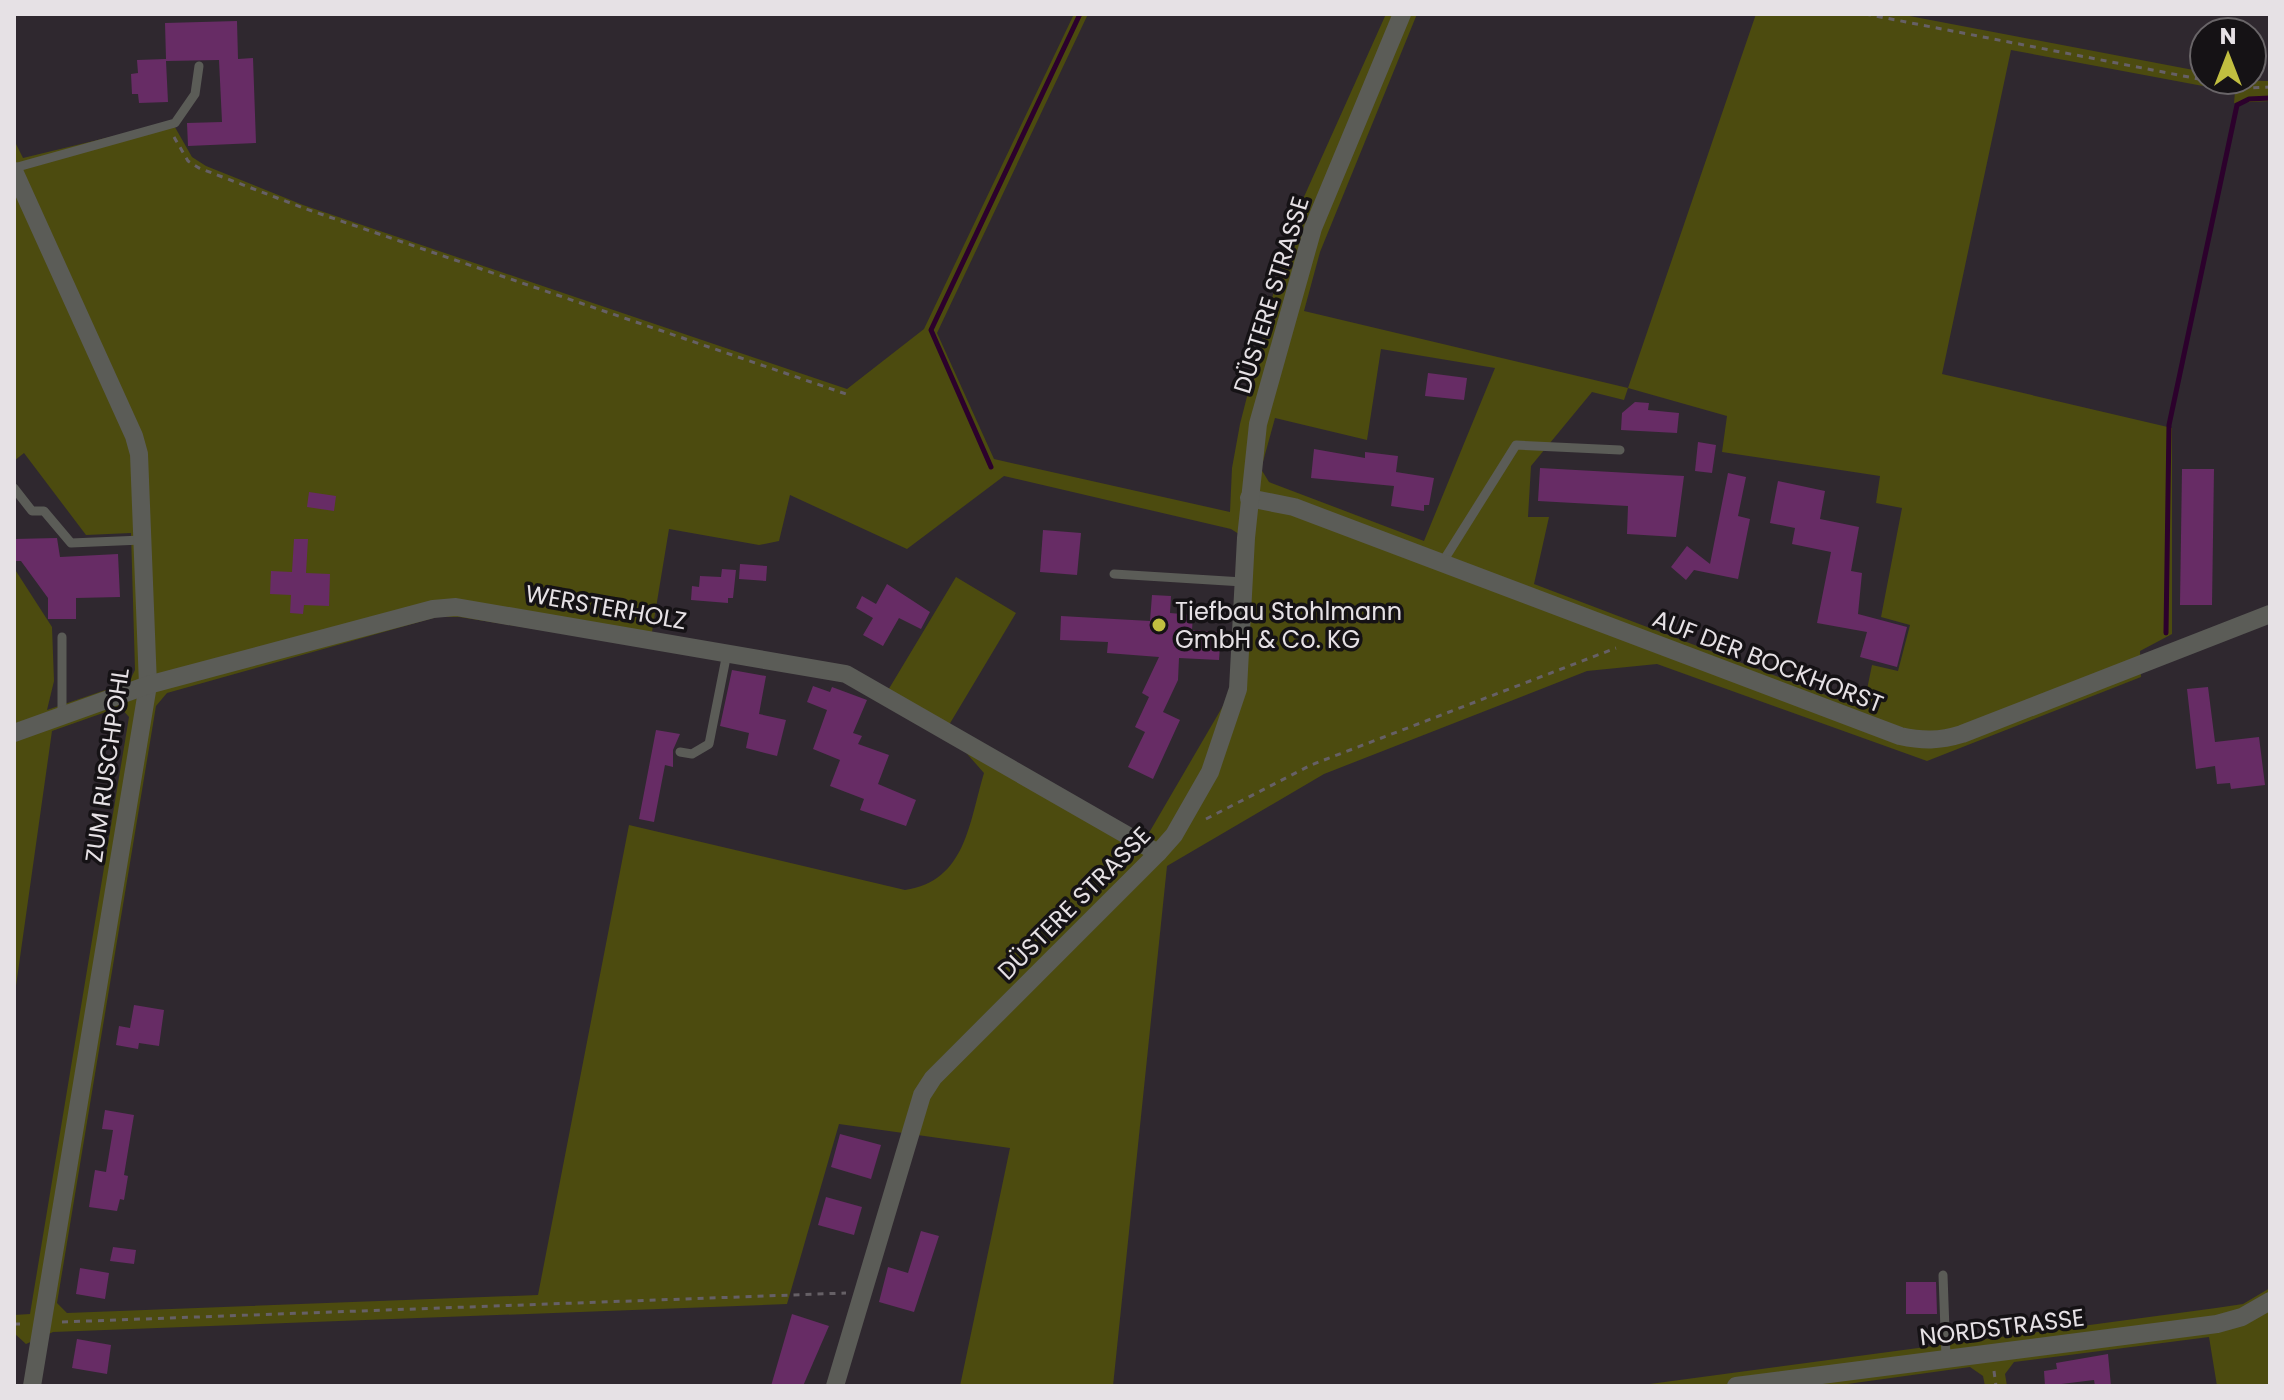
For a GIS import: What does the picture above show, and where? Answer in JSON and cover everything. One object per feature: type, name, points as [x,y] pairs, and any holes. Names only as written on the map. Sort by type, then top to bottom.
[{"type":"street","name":"DÜSTERE STRASSE","points":[[835,1386],[922,1095],[933,1078],[1158,853],[1174,835],[1210,772],[1238,689],[1249,498],[1258,424],[1313,228],[1402,14]]},
{"type":"street","name":"ZUM RUSCHPOHL","points":[[14,170],[134,436],[139,454],[148,685],[32,1386]]},
{"type":"street","name":"AUF DER BOCKHORST","points":[[1249,498],[1294,507],[1900,736],[1938,741],[2270,614]]},
{"type":"street","name":"WERSTERHOLZ","points":[[14,733],[148,685],[433,609],[456,607],[846,674],[1158,853]]},
{"type":"street","name":"NORDSTRASSE","points":[[1736,1386],[2217,1324],[2242,1317],[2270,1301]]},
{"type":"lane","points":[[14,170],[168,127],[190,106],[199,66]]},
{"type":"lane","points":[[1442,563],[1516,445],[1620,450]]},
{"type":"lane","points":[[14,488],[32,511],[44,511],[71,543],[142,540]]},
{"type":"lane","points":[[1114,574],[1243,582]]},
{"type":"lane","points":[[62,637],[62,716]]},
{"type":"lane","points":[[680,752],[692,754],[709,744],[727,653]]},
{"type":"lane","points":[[1943,1275],[1946,1358]]},
{"type":"path","points":[[1865,14],[2188,77]]},
{"type":"path","points":[[168,127],[188,161],[199,168],[306,209],[846,394]]},
{"type":"path","points":[[1174,835],[1311,765],[1580,660],[1642,640]]},
{"type":"path","points":[[42,1323],[861,1293]]},
{"type":"shaded area","points":[[1074,14],[1088,14],[937,333],[994,459],[1230,512],[1232,468],[1240,424],[1290,228],[1386,14],[1417,14],[1320,252],[1304,311],[1628,388],[1756,14],[1899,14],[2188,69],[2188,83],[2011,50],[1942,374],[2172,428],[2172,634],[2140,651],[2141,677],[1927,761],[1657,664],[1587,671],[1324,774],[1167,866],[1113,1386],[960,1386],[1010,1148],[839,1124],[787,1304],[53,1332],[26,1344],[14,1333],[14,1315],[30,1314],[129,717],[120,707],[52,731],[14,1000],[14,568],[52,627],[54,681],[47,710],[129,682],[135,670],[131,533],[86,535],[24,453],[14,461],[14,140],[23,158],[172,122],[192,157],[206,166],[303,205],[847,389],[924,329]],"holes":[[[1381,349],[1495,368],[1424,541],[1269,482],[1261,469],[1275,418],[1367,440]],[[1628,388],[1727,416],[1722,452],[1880,476],[1876,503],[1902,508],[1881,617],[1910,625],[1898,671],[1872,665],[1863,709],[1534,584],[1549,517],[1528,517],[1531,466],[1592,392],[1624,400]],[[1004,476],[1231,529],[1242,536],[1234,687],[1146,838],[946,730],[984,773],[962,847],[941,875],[905,890],[629,825],[538,1295],[67,1313],[57,1303],[156,706],[167,693],[437,617],[459,617],[660,649],[652,632],[669,529],[759,545],[779,541],[790,495],[907,549]]]},
{"type":"shaded area","points":[[2270,81],[2270,101],[2234,103],[2235,96],[2268,96]]},
{"type":"shaded area","points":[[956,577],[1016,613],[946,730],[887,692]]},
{"type":"shaded area","points":[[2270,1288],[2270,1386],[2217,1386],[2209,1337],[2014,1362],[2005,1374],[2007,1386],[1985,1386],[1983,1376],[1970,1367],[1833,1386],[1635,1386],[2243,1304]]},
{"type":"building","points":[[237,21],[238,59],[253,58],[256,143],[188,146],[187,123],[222,122],[219,60],[166,61],[168,102],[139,103],[138,94],[132,94],[131,74],[138,73],[137,60],[166,59],[165,23]]},
{"type":"building","points":[[1428,373],[1467,378],[1464,400],[1425,396]]},
{"type":"building","points":[[1635,402],[1649,403],[1648,410],[1679,413],[1677,433],[1621,430],[1622,413]]},
{"type":"building","points":[[1698,442],[1716,445],[1712,473],[1695,471]]},
{"type":"building","points":[[1314,449],[1365,458],[1365,452],[1398,456],[1396,472],[1434,478],[1429,505],[1424,505],[1424,511],[1391,506],[1394,486],[1311,478]]},
{"type":"building","points":[[1540,468],[1684,476],[1676,537],[1627,534],[1628,506],[1538,501]]},
{"type":"building","points":[[2182,469],[2214,469],[2212,605],[2180,605]]},
{"type":"building","points":[[1728,473],[1746,477],[1738,516],[1750,519],[1738,579],[1694,570],[1686,580],[1671,567],[1687,546],[1710,564]]},
{"type":"building","points":[[1778,481],[1825,491],[1820,519],[1859,527],[1851,571],[1862,573],[1858,614],[1907,627],[1897,667],[1860,657],[1867,632],[1817,623],[1831,552],[1792,544],[1795,528],[1770,523]]},
{"type":"building","points":[[309,492],[336,496],[334,511],[307,507]]},
{"type":"building","points":[[1043,530],[1081,533],[1077,575],[1040,572]]},
{"type":"building","points":[[57,538],[60,557],[118,554],[120,597],[76,598],[76,619],[48,619],[48,598],[21,561],[14,561],[14,539]]},
{"type":"building","points":[[294,539],[308,539],[306,573],[330,574],[329,606],[304,605],[303,614],[290,613],[291,595],[270,594],[271,571],[292,572]]},
{"type":"building","points":[[740,564],[767,566],[766,581],[739,579]]},
{"type":"building","points":[[722,569],[736,570],[733,598],[728,598],[728,603],[691,600],[692,586],[699,587],[700,576],[721,577]]},
{"type":"building","points":[[887,584],[930,612],[921,629],[899,618],[883,646],[863,635],[873,618],[856,608],[862,596],[876,604]]},
{"type":"building","points":[[1152,595],[1171,596],[1170,613],[1193,615],[1192,630],[1221,632],[1219,660],[1179,658],[1178,680],[1163,712],[1180,720],[1153,779],[1128,767],[1145,732],[1135,727],[1149,697],[1142,693],[1159,657],[1107,653],[1108,642],[1060,640],[1061,616],[1150,621]]},
{"type":"building","points":[[732,670],[766,676],[759,714],[786,720],[777,756],[746,748],[749,733],[720,726]]},
{"type":"building","points":[[813,686],[830,692],[832,687],[867,700],[853,733],[862,736],[858,744],[889,755],[878,784],[916,800],[906,826],[860,810],[864,799],[830,786],[840,760],[813,749],[827,710],[807,702]]},
{"type":"building","points":[[2208,687],[2215,742],[2259,737],[2265,785],[2231,789],[2230,783],[2217,784],[2215,766],[2196,769],[2187,689]]},
{"type":"building","points":[[656,730],[680,734],[673,750],[673,767],[665,765],[654,822],[639,819]]},
{"type":"building","points":[[134,1005],[164,1010],[159,1046],[139,1043],[138,1049],[116,1045],[119,1026],[130,1028]]},
{"type":"building","points":[[105,1110],[134,1115],[124,1175],[128,1176],[124,1200],[120,1199],[117,1211],[89,1207],[95,1170],[106,1172],[113,1130],[102,1129]]},
{"type":"building","points":[[840,1134],[881,1145],[871,1179],[831,1167]]},
{"type":"building","points":[[826,1197],[862,1207],[854,1235],[818,1225]]},
{"type":"building","points":[[921,1231],[939,1236],[914,1312],[879,1302],[888,1267],[908,1273]]},
{"type":"building","points":[[113,1247],[136,1250],[134,1264],[110,1261]]},
{"type":"building","points":[[80,1268],[109,1273],[105,1299],[76,1294]]},
{"type":"building","points":[[1906,1282],[1936,1282],[1937,1314],[1906,1314]]},
{"type":"building","points":[[792,1314],[829,1326],[803,1386],[771,1386]]},
{"type":"building","points":[[77,1339],[111,1345],[107,1374],[72,1368]]},
{"type":"building","points":[[2108,1354],[2111,1386],[2095,1386],[2094,1380],[2045,1386],[2044,1371],[2057,1369],[2056,1363]]},
{"type":"waterway","points":[[991,467],[931,330],[1080,14]]},
{"type":"waterway","points":[[2166,633],[2169,425],[2237,105],[2249,99],[2270,98]]},
{"type":"place","name":"Tiefbau Stohlmann GmbH & Co. KG","points":[[1159,625]]}]
